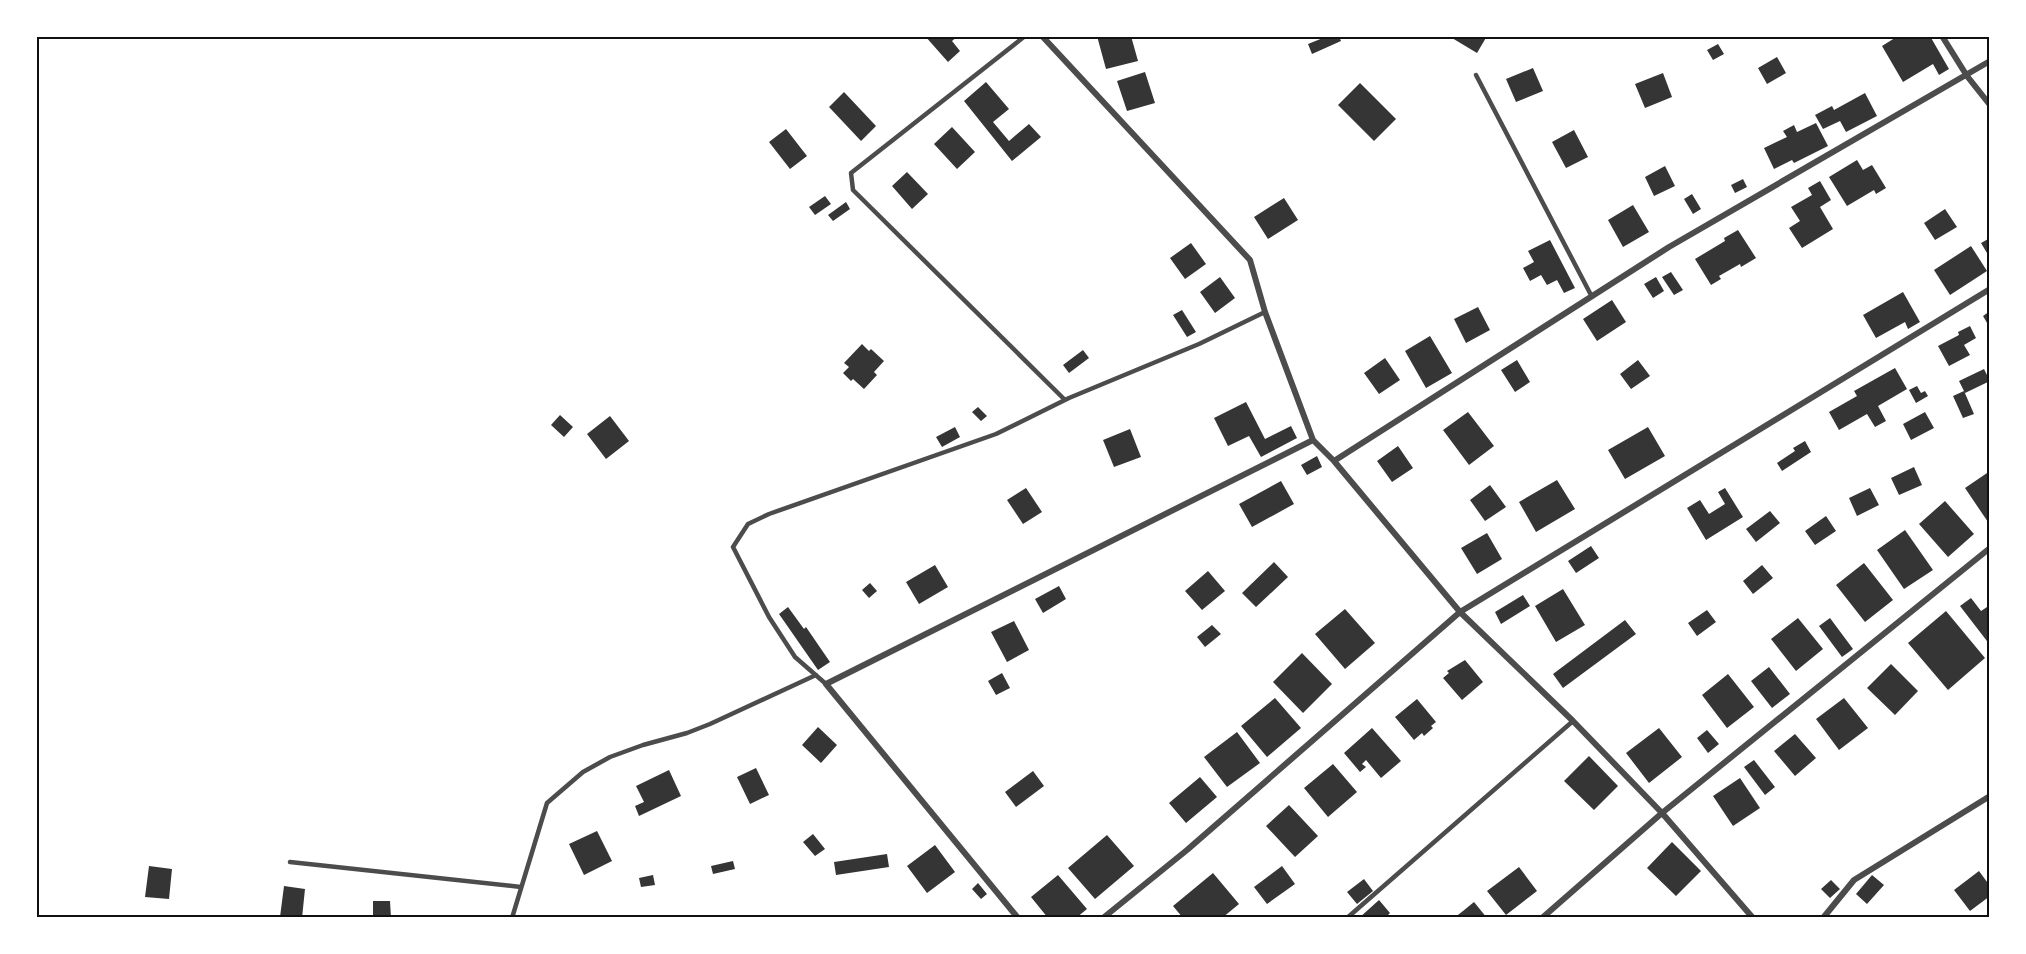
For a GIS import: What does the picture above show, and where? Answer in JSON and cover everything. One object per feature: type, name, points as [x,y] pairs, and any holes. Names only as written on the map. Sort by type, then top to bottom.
[{"type":"street","points":[[1042,36],[1250,260],[1266,312],[1313,440],[1334,461],[1460,612],[1573,721],[1662,813],[1753,918]]},
{"type":"street","points":[[1942,36],[1967,76],[1990,105]]},
{"type":"street","points":[[1334,461],[1669,247],[1990,62]]},
{"type":"street","points":[[1103,918],[1187,850],[1460,612],[1990,289]]},
{"type":"street","points":[[1018,918],[826,684],[1313,440]]},
{"type":"street","points":[[1542,918],[1662,813],[1990,548]]},
{"type":"street","points":[[1822,918],[1854,880],[1990,796]]},
{"type":"lane","points":[[1025,36],[851,173],[853,190],[1065,400]]},
{"type":"lane","points":[[1476,75],[1591,295]]},
{"type":"lane","points":[[826,684],[795,657],[769,617],[733,547],[748,524],[769,514],[996,434],[1065,400],[1199,344],[1266,312]]},
{"type":"lane","points":[[512,918],[547,803],[582,772],[643,745],[710,724],[816,675]]},
{"type":"lane","points":[[1347,918],[1573,721]]},
{"type":"lane","points":[[290,862],[522,887]]},
{"type":"building","points":[[925,36],[958,36],[952,41],[960,51],[948,62]]},
{"type":"building","points":[[1097,36],[1131,36],[1138,61],[1106,69]]},
{"type":"building","points":[[1328,36],[1339,36],[1341,41],[1312,54],[1308,44]]},
{"type":"building","points":[[1454,36],[1487,36],[1477,53],[1452,38]]},
{"type":"building","points":[[1898,36],[1930,36],[1949,69],[1939,75],[1933,64],[1903,82],[1882,46]]},
{"type":"building","points":[[1718,44],[1724,54],[1713,60],[1707,50]]},
{"type":"building","points":[[1777,57],[1786,73],[1767,84],[1758,68]]},
{"type":"building","points":[[1533,68],[1543,91],[1516,102],[1506,79]]},
{"type":"building","points":[[1145,72],[1155,103],[1127,111],[1117,81]]},
{"type":"building","points":[[1663,73],[1672,97],[1645,108],[1635,84]]},
{"type":"building","points":[[986,82],[1009,109],[993,122],[1009,141],[1029,124],[1041,137],[1012,161],[964,101]]},
{"type":"building","points":[[1360,83],[1396,119],[1374,141],[1338,105]]},
{"type":"building","points":[[844,92],[876,126],[861,141],[829,107]]},
{"type":"building","points":[[1865,93],[1877,116],[1846,132],[1840,121],[1823,129],[1815,115],[1832,106],[1834,110]]},
{"type":"building","points":[[1816,123],[1828,146],[1794,163],[1792,160],[1774,169],[1764,148],[1787,137],[1783,131],[1794,125],[1797,132]]},
{"type":"building","points":[[952,127],[975,152],[957,169],[934,144]]},
{"type":"building","points":[[786,129],[807,156],[790,169],[769,142]]},
{"type":"building","points":[[1574,130],[1588,157],[1566,168],[1552,142]]},
{"type":"building","points":[[1857,160],[1863,170],[1872,165],[1886,188],[1876,194],[1874,190],[1847,206],[1829,177]]},
{"type":"building","points":[[1665,166],[1675,186],[1654,196],[1645,177]]},
{"type":"building","points":[[907,172],[928,194],[912,209],[892,186]]},
{"type":"building","points":[[1743,179],[1747,187],[1735,193],[1731,185]]},
{"type":"building","points":[[1820,181],[1831,200],[1820,207],[1833,229],[1802,248],[1789,228],[1800,221],[1791,207],[1812,195],[1808,188]]},
{"type":"building","points":[[1692,194],[1701,209],[1693,214],[1684,199]]},
{"type":"building","points":[[825,196],[831,204],[815,215],[809,207]]},
{"type":"building","points":[[1284,198],[1298,220],[1268,239],[1254,217]]},
{"type":"building","points":[[846,202],[850,209],[833,221],[828,215]]},
{"type":"building","points":[[1633,205],[1649,232],[1623,247],[1608,220]]},
{"type":"building","points":[[1945,209],[1957,227],[1935,240],[1924,223]]},
{"type":"building","points":[[1738,230],[1756,258],[1719,276],[1721,279],[1711,285],[1695,259],[1725,241],[1724,238]]},
{"type":"building","points":[[1990,238],[1990,258],[1981,243]]},
{"type":"building","points":[[1550,240],[1575,288],[1564,293],[1557,280],[1547,285],[1541,275],[1530,281],[1523,268],[1534,262],[1528,251]]},
{"type":"building","points":[[1191,243],[1206,264],[1185,279],[1170,258]]},
{"type":"building","points":[[1971,246],[1987,271],[1950,295],[1934,270]]},
{"type":"building","points":[[1671,272],[1683,290],[1674,295],[1662,277]]},
{"type":"building","points":[[1220,277],[1235,298],[1215,313],[1200,292]]},
{"type":"building","points":[[1656,277],[1664,291],[1653,298],[1644,284]]},
{"type":"building","points":[[1903,292],[1920,322],[1908,329],[1905,322],[1876,338],[1863,315]]},
{"type":"building","points":[[1612,300],[1626,322],[1597,341],[1583,319]]},
{"type":"building","points":[[1478,307],[1490,330],[1466,343],[1454,319]]},
{"type":"building","points":[[1182,310],[1196,332],[1187,337],[1173,315]]},
{"type":"building","points":[[1990,311],[1990,328],[1983,316]]},
{"type":"building","points":[[1970,326],[1976,338],[1964,345],[1970,355],[1949,366],[1938,346],[1959,335],[1958,332]]},
{"type":"building","points":[[1430,336],[1452,373],[1426,388],[1405,351]]},
{"type":"building","points":[[862,344],[884,361],[874,372],[877,375],[864,389],[843,373],[849,367],[844,363]]},
{"type":"building","points":[[1083,350],[1089,358],[1069,373],[1063,365]]},
{"type":"building","points":[[1385,358],[1400,380],[1379,394],[1364,373]]},
{"type":"building","points":[[1517,360],[1530,382],[1515,392],[1501,370]]},
{"type":"building","points":[[1638,360],[1650,376],[1631,389],[1620,374]]},
{"type":"building","points":[[1895,368],[1907,389],[1878,406],[1886,421],[1875,427],[1867,414],[1839,430],[1829,412],[1857,396],[1854,391]]},
{"type":"building","points":[[1984,369],[1990,381],[1965,393],[1959,381]]},
{"type":"building","points":[[1917,386],[1921,393],[1925,391],[1928,396],[1916,403],[1909,390]]},
{"type":"building","points":[[1964,391],[1974,414],[1963,418],[1953,396]]},
{"type":"building","points":[[1246,402],[1265,439],[1291,426],[1297,438],[1261,457],[1249,436],[1228,446],[1214,418]]},
{"type":"building","points":[[978,407],[987,416],[981,421],[972,412]]},
{"type":"building","points":[[1468,412],[1494,446],[1469,465],[1443,430]]},
{"type":"building","points":[[1925,412],[1934,428],[1911,440],[1903,424]]},
{"type":"building","points":[[560,415],[573,427],[564,437],[551,425]]},
{"type":"building","points":[[610,416],[629,441],[606,459],[587,434]]},
{"type":"building","points":[[955,427],[960,437],[942,447],[936,437]]},
{"type":"building","points":[[1648,427],[1665,456],[1625,479],[1608,450]]},
{"type":"building","points":[[1130,429],[1141,457],[1114,467],[1103,440]]},
{"type":"building","points":[[1805,441],[1811,452],[1782,471],[1777,463],[1795,451],[1793,448]]},
{"type":"building","points":[[1398,446],[1413,468],[1392,482],[1377,461]]},
{"type":"building","points":[[1317,456],[1322,467],[1307,475],[1301,465]]},
{"type":"building","points":[[1914,467],[1922,485],[1899,495],[1891,478]]},
{"type":"building","points":[[1990,471],[1990,521],[1988,522],[1965,488]]},
{"type":"building","points":[[1557,480],[1575,509],[1536,532],[1519,502]]},
{"type":"building","points":[[1281,481],[1294,504],[1252,527],[1239,504]]},
{"type":"building","points":[[1490,485],[1506,507],[1485,521],[1470,500]]},
{"type":"building","points":[[1026,488],[1042,512],[1023,524],[1007,500]]},
{"type":"building","points":[[1725,488],[1743,517],[1706,540],[1687,508],[1700,500],[1709,514],[1725,504],[1718,492]]},
{"type":"building","points":[[1870,488],[1879,505],[1857,516],[1849,498]]},
{"type":"building","points":[[1945,501],[1974,534],[1948,557],[1919,524]]},
{"type":"building","points":[[1770,511],[1780,523],[1756,542],[1746,529]]},
{"type":"building","points":[[1826,516],[1836,531],[1815,545],[1805,531]]},
{"type":"building","points":[[1905,530],[1933,570],[1904,589],[1877,550]]},
{"type":"building","points":[[1487,533],[1502,559],[1477,574],[1461,548]]},
{"type":"building","points":[[1591,546],[1599,558],[1576,573],[1568,561]]},
{"type":"building","points":[[1274,562],[1288,577],[1256,607],[1242,593]]},
{"type":"building","points":[[1864,563],[1893,600],[1865,622],[1836,585]]},
{"type":"building","points":[[935,565],[948,587],[919,604],[906,582]]},
{"type":"building","points":[[1762,565],[1773,578],[1753,594],[1743,581]]},
{"type":"building","points":[[1208,571],[1225,591],[1202,610],[1185,591]]},
{"type":"building","points":[[870,583],[877,591],[869,598],[862,590]]},
{"type":"building","points":[[1059,586],[1066,599],[1043,613],[1035,599]]},
{"type":"building","points":[[1563,589],[1585,625],[1556,642],[1535,606]]},
{"type":"building","points":[[1523,595],[1530,606],[1501,624],[1495,612]]},
{"type":"building","points":[[1971,598],[1981,611],[1990,605],[1990,645],[1960,606]]},
{"type":"building","points":[[788,607],[804,629],[806,627],[830,662],[818,670],[779,614]]},
{"type":"building","points":[[1345,609],[1375,643],[1345,669],[1315,634]]},
{"type":"building","points":[[1707,610],[1716,622],[1697,636],[1688,623]]},
{"type":"building","points":[[1946,611],[1985,658],[1948,690],[1908,643]]},
{"type":"building","points":[[1798,618],[1823,649],[1796,671],[1771,639]]},
{"type":"building","points":[[1830,618],[1853,649],[1842,657],[1819,626]]},
{"type":"building","points":[[1625,620],[1636,634],[1563,688],[1553,674]]},
{"type":"building","points":[[1014,621],[1029,650],[1007,662],[991,632]]},
{"type":"building","points":[[1212,625],[1221,634],[1205,647],[1197,637]]},
{"type":"building","points":[[1302,653],[1332,684],[1303,713],[1273,682]]},
{"type":"building","points":[[1465,660],[1483,682],[1462,700],[1443,678],[1449,673],[1447,671]]},
{"type":"building","points":[[1891,664],[1918,691],[1895,715],[1867,688]]},
{"type":"building","points":[[1769,667],[1790,694],[1772,708],[1751,681]]},
{"type":"building","points":[[1002,673],[1010,688],[996,695],[988,681]]},
{"type":"building","points":[[1728,674],[1754,707],[1727,728],[1702,695]]},
{"type":"building","points":[[1275,698],[1301,728],[1267,757],[1241,726]]},
{"type":"building","points":[[1844,698],[1868,728],[1839,750],[1816,719]]},
{"type":"building","points":[[1417,699],[1436,722],[1424,736],[1422,733],[1414,740],[1395,717]]},
{"type":"building","points":[[818,727],[837,745],[821,763],[802,745]]},
{"type":"building","points":[[1372,728],[1401,761],[1381,778],[1366,760],[1362,764],[1366,767],[1360,772],[1344,753]]},
{"type":"building","points":[[1659,728],[1682,757],[1649,783],[1626,753]]},
{"type":"building","points":[[1707,730],[1719,744],[1708,753],[1697,738]]},
{"type":"building","points":[[1237,732],[1260,763],[1227,787],[1204,757]]},
{"type":"building","points":[[1795,734],[1816,758],[1795,776],[1774,751]]},
{"type":"building","points":[[1589,756],[1618,786],[1594,810],[1564,781]]},
{"type":"building","points":[[1754,760],[1775,787],[1765,795],[1744,767]]},
{"type":"building","points":[[1333,764],[1357,792],[1328,817],[1304,788]]},
{"type":"building","points":[[756,768],[769,795],[750,804],[737,777]]},
{"type":"building","points":[[669,770],[681,796],[639,816],[635,806],[644,802],[636,786]]},
{"type":"building","points":[[1033,771],[1044,786],[1016,807],[1005,792]]},
{"type":"building","points":[[1200,777],[1217,797],[1186,823],[1169,803]]},
{"type":"building","points":[[1740,778],[1760,808],[1733,826],[1713,796]]},
{"type":"building","points":[[1289,805],[1318,836],[1295,857],[1266,826]]},
{"type":"building","points":[[597,831],[612,861],[584,875],[569,844]]},
{"type":"building","points":[[813,834],[825,849],[815,856],[803,842]]},
{"type":"building","points":[[1107,835],[1134,866],[1095,899],[1068,868]]},
{"type":"building","points":[[1672,842],[1701,871],[1676,896],[1647,868]]},
{"type":"building","points":[[935,845],[955,872],[927,893],[907,866]]},
{"type":"building","points":[[887,854],[889,867],[836,875],[834,862]]},
{"type":"building","points":[[733,861],[735,869],[713,874],[711,866]]},
{"type":"building","points":[[149,866],[172,869],[169,899],[145,897]]},
{"type":"building","points":[[1282,866],[1295,884],[1267,904],[1254,887]]},
{"type":"building","points":[[1519,867],[1537,891],[1506,915],[1487,891]]},
{"type":"building","points":[[1979,871],[1990,886],[1990,896],[1970,911],[1954,890]]},
{"type":"building","points":[[1213,873],[1239,904],[1222,918],[1183,918],[1173,906]]},
{"type":"building","points":[[653,875],[655,885],[641,887],[639,878]]},
{"type":"building","points":[[1058,875],[1087,909],[1076,918],[1048,918],[1031,897]]},
{"type":"building","points":[[1872,875],[1884,885],[1867,904],[1856,894]]},
{"type":"building","points":[[1364,879],[1373,891],[1357,904],[1347,892]]},
{"type":"building","points":[[1831,880],[1840,889],[1830,898],[1821,889]]},
{"type":"building","points":[[978,883],[987,894],[981,899],[972,889]]},
{"type":"building","points":[[284,886],[305,889],[302,918],[280,917]]},
{"type":"building","points":[[1379,900],[1390,913],[1385,918],[1359,918]]},
{"type":"building","points":[[373,901],[390,901],[391,918],[373,918]]},
{"type":"building","points":[[1474,902],[1487,918],[1454,918],[1463,911]]}]
